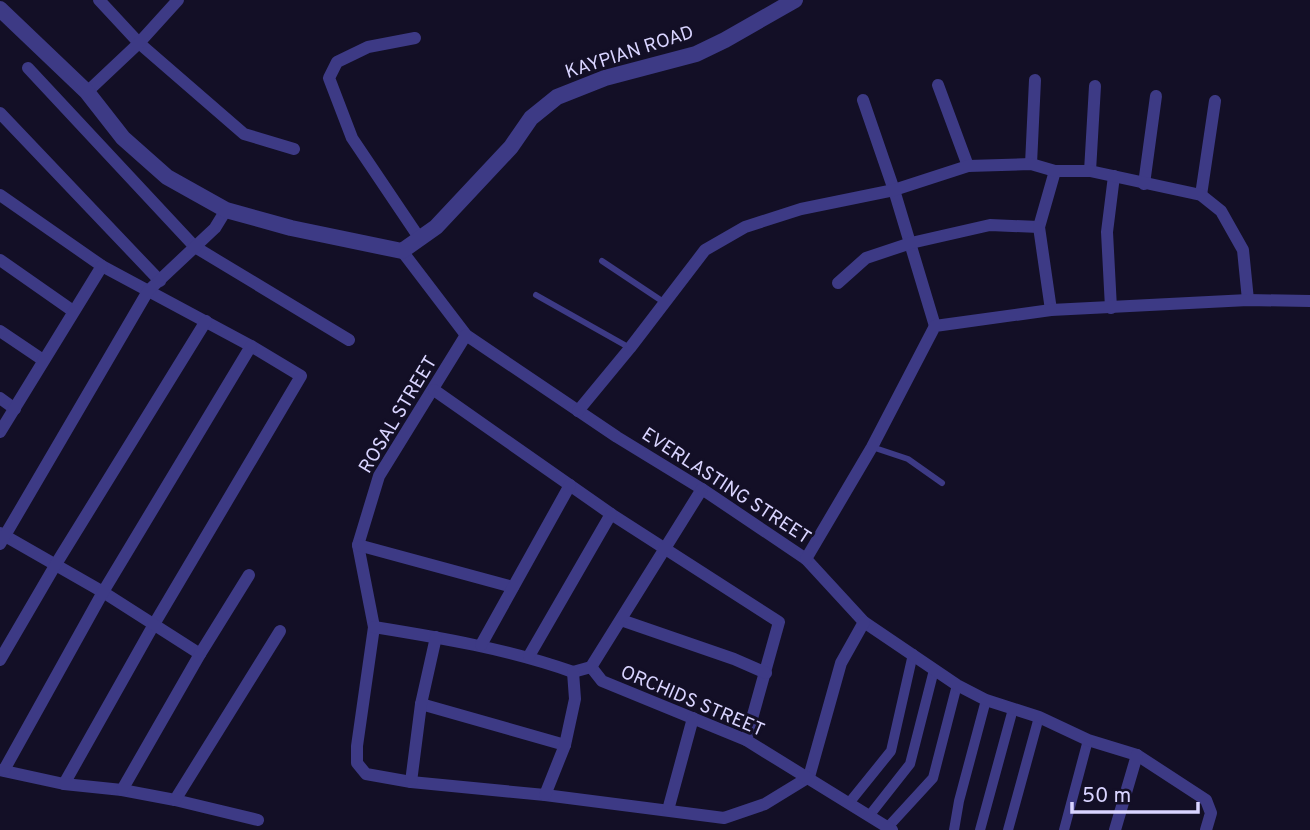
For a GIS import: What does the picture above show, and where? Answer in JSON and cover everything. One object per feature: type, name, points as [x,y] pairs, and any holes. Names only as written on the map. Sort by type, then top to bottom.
[{"type":"street","points":[[99,0],[139,43],[244,134],[294,149]]},
{"type":"street","points":[[87,93],[139,43],[178,0]]},
{"type":"street","name":"KAYPIAN ROAD","points":[[402,251],[436,227],[511,147],[531,118],[556,97],[605,78],[696,54],[795,0]]},
{"type":"street","points":[[0,9],[87,93],[123,138],[167,177],[226,210],[292,228],[402,251]]},
{"type":"street","points":[[415,38],[368,47],[357,52],[337,62],[329,78],[352,138],[420,239]]},
{"type":"street","points":[[28,68],[195,247],[349,340]]},
{"type":"street","points":[[1031,164],[1035,80]]},
{"type":"street","points":[[938,85],[968,166]]},
{"type":"street","points":[[1090,171],[1095,86]]},
{"type":"street","points":[[1144,184],[1156,96]]},
{"type":"street","points":[[806,558],[872,447],[935,326],[911,243],[863,100]]},
{"type":"street","points":[[1201,195],[1215,101]]},
{"type":"street","points":[[0,113],[160,281]]},
{"type":"street","points":[[578,411],[705,250],[745,228],[801,209],[894,190],[968,166],[1031,164],[1055,171],[1090,171],[1201,195],[1222,211],[1243,250],[1248,300]]},
{"type":"street","points":[[1051,310],[1040,227],[1055,171]]},
{"type":"street","points":[[1111,308],[1107,232],[1114,176]]},
{"type":"street","points":[[0,195],[102,266],[206,321],[301,376],[153,626],[64,784]]},
{"type":"street","points":[[200,654],[56,564],[2,538],[148,291],[215,228],[226,210]]},
{"type":"street","points":[[838,283],[866,258],[911,243],[990,225],[1040,227]]},
{"type":"street","name":"EVERLASTING STREET","points":[[402,251],[466,335],[578,411],[806,558],[864,622],[957,685],[986,699],[1039,717],[1088,740],[1137,755],[1206,800],[1211,813],[1206,830]]},
{"type":"street","points":[[0,260],[72,310]]},
{"type":"street","points":[[0,432],[72,310],[102,266]]},
{"type":"street","points":[[935,326],[1051,310],[1248,300],[1310,301]]},
{"type":"street","points":[[0,660],[206,321]]},
{"type":"street","points":[[0,331],[43,360]]},
{"type":"street","name":"ROSAL STREET","points":[[411,782],[366,774],[357,763],[356,746],[374,627],[358,545],[379,476],[466,335]]},
{"type":"street","points":[[251,346],[103,592],[2,770],[64,784],[122,790],[175,800],[258,820]]},
{"type":"street","points":[[434,390],[611,514],[779,622],[746,740]]},
{"type":"street","points":[[0,398],[15,409]]},
{"type":"street","points":[[481,645],[570,485]]},
{"type":"street","points":[[374,627],[481,645],[528,656],[573,672],[590,667],[702,489]]},
{"type":"street","points":[[528,656],[611,514]]},
{"type":"street","points":[[358,545],[513,587]]},
{"type":"street","points":[[122,790],[249,575]]},
{"type":"street","points":[[621,620],[734,659],[766,673]]},
{"type":"street","points":[[436,637],[421,704],[411,782],[545,795],[724,818],[765,804],[809,777],[841,663],[864,622]]},
{"type":"street","points":[[175,800],[280,631]]},
{"type":"street","points":[[849,803],[891,751],[913,654]]},
{"type":"street","name":"ORCHIDS STREET","points":[[590,667],[602,681],[746,740],[890,829]]},
{"type":"street","points":[[869,816],[910,764],[934,670]]},
{"type":"street","points":[[545,795],[565,745],[575,699],[573,672]]},
{"type":"street","points":[[890,829],[933,778],[957,685]]},
{"type":"street","points":[[954,830],[986,699]]},
{"type":"street","points":[[421,704],[565,745]]},
{"type":"street","points":[[979,830],[1013,709]]},
{"type":"street","points":[[1008,830],[1039,717]]},
{"type":"street","points":[[668,810],[693,718]]},
{"type":"street","points":[[1064,830],[1088,740]]},
{"type":"street","points":[[1115,830],[1137,755]]},
{"type":"lane","points":[[602,261],[665,303]]},
{"type":"lane","points":[[536,295],[630,348]]},
{"type":"lane","points":[[872,447],[908,459],[942,483]]}]
